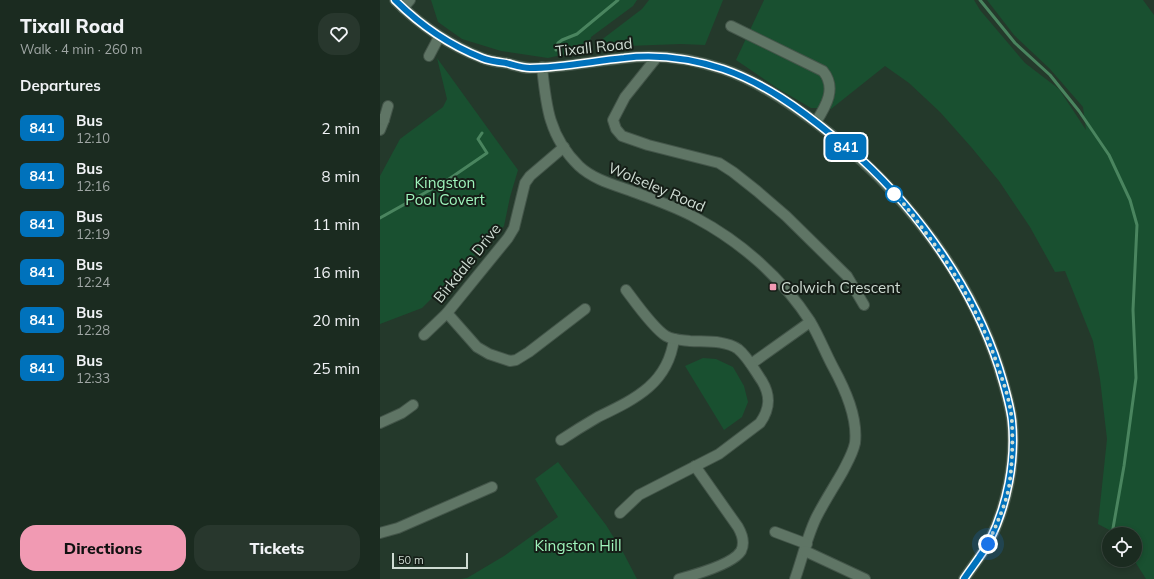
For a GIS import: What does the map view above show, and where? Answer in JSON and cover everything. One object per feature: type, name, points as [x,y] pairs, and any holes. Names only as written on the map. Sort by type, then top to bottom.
[{"type":"street","name":"Tixall Road","points":[[396,0],[406,4],[439,36],[483,59],[528,68],[626,58],[657,57],[699,63],[720,68],[762,86],[816,122],[860,159],[884,183],[913,215],[930,237],[965,290],[996,358],[1007,392],[1012,422],[1012,453],[1009,487],[1000,517],[988,544],[964,579]]},
{"type":"street","points":[[732,26],[823,71],[830,84],[829,95],[826,105],[816,122]]},
{"type":"street","points":[[429,56],[439,36]]},
{"type":"street","points":[[657,57],[625,97],[613,120],[616,130],[622,136],[648,145],[719,163],[733,172],[780,211],[847,276],[864,305]]},
{"type":"street","name":"Wolseley Road","points":[[542,67],[545,102],[552,127],[564,148],[578,164],[594,177],[666,204],[719,231],[741,247],[776,280],[796,302],[810,322],[837,375],[848,399],[855,425],[854,446],[852,454],[815,519],[795,579]]},
{"type":"street","points":[[381,123],[388,106]]},
{"type":"street","name":"Birkdale Drive","points":[[424,335],[447,313],[508,238],[514,228],[523,189],[527,180],[564,148]]},
{"type":"street","points":[[620,513],[639,495],[719,454],[751,431],[765,417],[769,404],[765,386],[751,364],[738,349],[727,344],[667,337],[660,332],[626,290]]},
{"type":"street","points":[[447,313],[477,347],[489,354],[510,361],[516,360],[529,352],[585,310]]},
{"type":"street","points":[[751,364],[810,322]]},
{"type":"street","points":[[561,440],[598,418],[632,401],[648,388],[662,374],[669,361],[674,339]]},
{"type":"street","points":[[380,423],[402,413],[413,405]]},
{"type":"street","points":[[679,579],[709,570],[727,561],[736,556],[742,546],[742,536],[738,527],[695,466]]},
{"type":"street","points":[[380,533],[398,528],[492,487]]},
{"type":"street","points":[[775,532],[865,579]]},
{"type":"green space","points":[[431,0],[637,0],[633,6],[591,37],[589,49],[548,58],[501,51],[462,39],[438,22]]},
{"type":"green space","points":[[649,0],[723,0],[705,45],[681,44],[600,47],[600,41],[642,9]]},
{"type":"green space","points":[[764,0],[974,0],[980,10],[1025,63],[1059,89],[1086,130],[1083,107],[1050,69],[1014,35],[987,0],[1143,0],[1154,15],[1154,579],[1146,579],[1138,567],[1142,567],[1142,527],[1104,527],[1098,524],[1107,439],[1100,379],[1093,341],[1065,271],[1055,272],[1030,227],[999,181],[940,112],[909,83],[885,66],[831,109],[821,102],[818,108],[811,108],[777,88],[736,60]]},
{"type":"green space","name":"Kingston Pool Covert","points":[[437,58],[518,170],[510,197],[504,226],[422,308],[380,324],[380,176],[400,139],[443,107],[447,99]]},
{"type":"green space","points":[[703,358],[716,359],[733,367],[744,386],[748,402],[742,417],[724,430],[685,366]]},
{"type":"green space","name":"Kingston Hill","points":[[558,462],[606,525],[637,579],[460,579],[467,578],[504,556],[558,517],[535,479]]},
{"type":"waterway","points":[[556,50],[558,43],[577,34],[618,0]]},
{"type":"waterway","points":[[980,0],[1015,43],[1050,75],[1079,111],[1109,155],[1130,200],[1137,225],[1133,310],[1136,378],[1124,466],[1113,527]]},
{"type":"waterway","points":[[380,218],[446,181],[487,153],[478,139],[482,133]]},
{"type":"bus line","name":"841","points":[[395,0],[443,39],[483,59],[528,68],[649,56],[685,60],[720,68],[762,86],[816,122],[860,159],[889,188],[913,215],[938,248],[965,290],[996,358],[1007,392],[1012,422],[1012,453],[1009,487],[1000,517],[988,544],[964,579]]},
{"type":"place","name":"Colwich Crescent","points":[[773,287]]},
{"type":"route","points":[[894,194],[913,215],[938,248],[965,290],[996,358],[1007,392],[1012,422],[1012,453],[1009,487],[1000,517],[988,544]]}]
